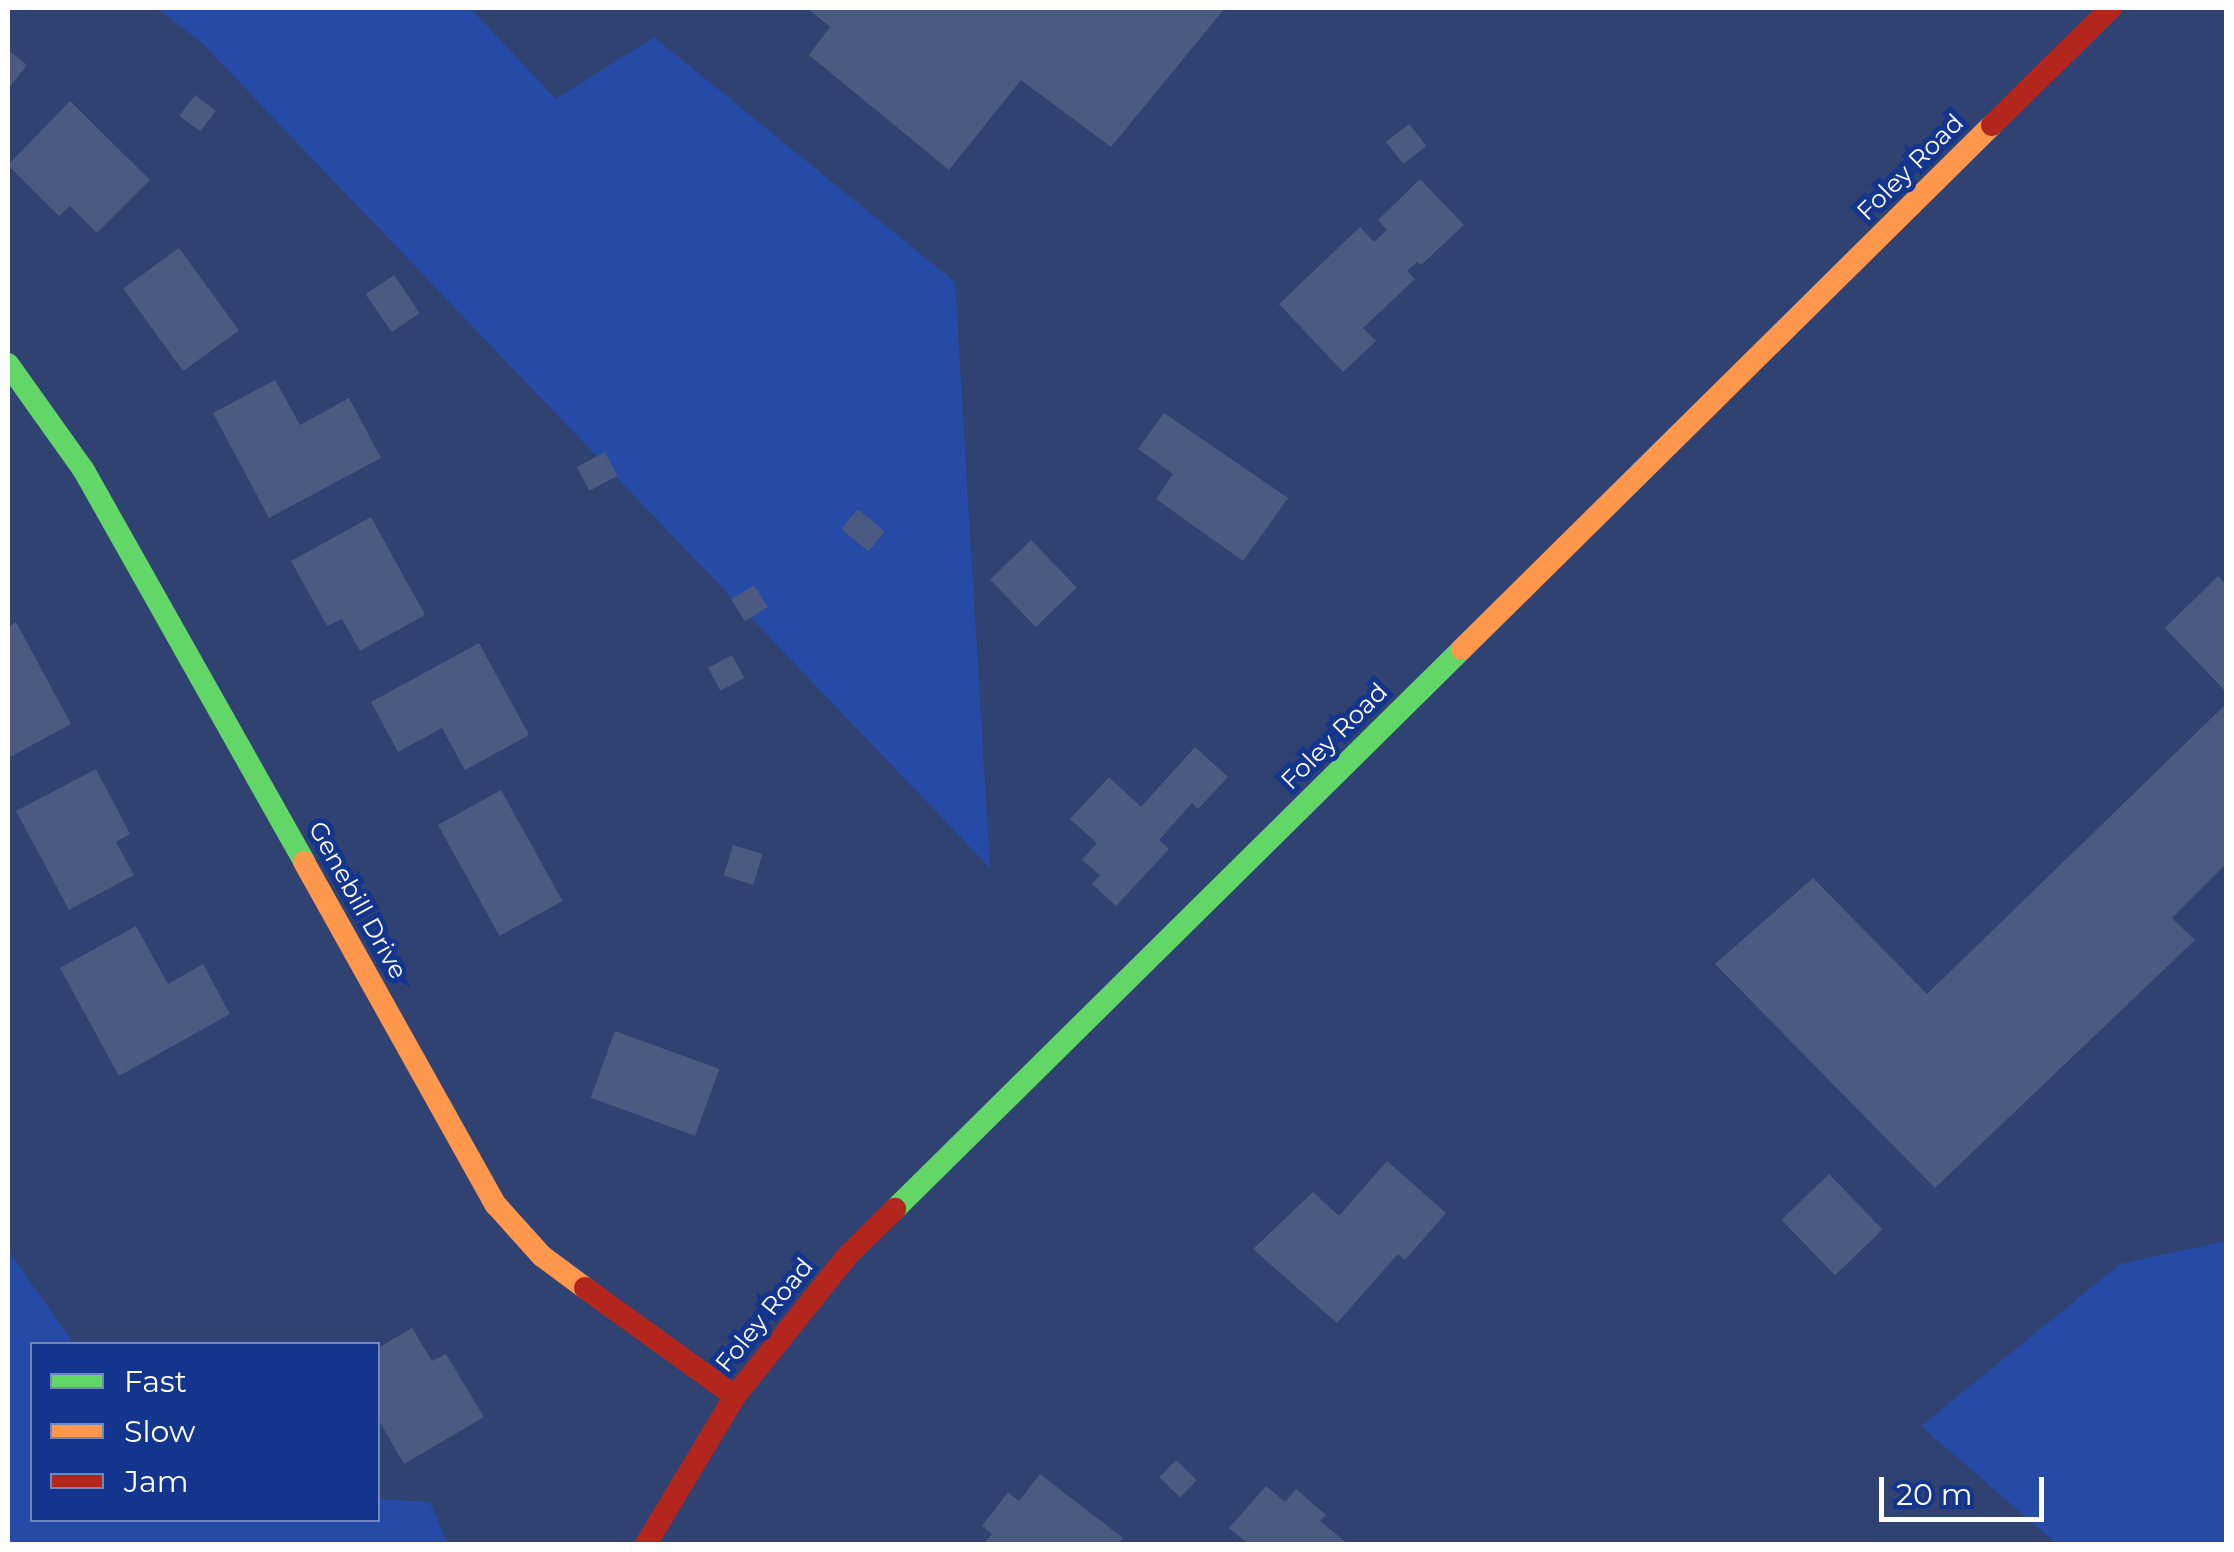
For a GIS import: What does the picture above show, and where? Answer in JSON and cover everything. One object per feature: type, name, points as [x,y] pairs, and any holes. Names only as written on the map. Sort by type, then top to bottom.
[{"type":"street","name":"Foley Road","points":[[646,1544],[735,1396],[848,1255],[2111,8]]},
{"type":"street","name":"Genebill Drive","points":[[8,364],[83,469],[496,1206],[542,1256],[735,1396]]},
{"type":"shaded area","points":[[157,8],[470,8],[556,99],[654,37],[955,282],[990,868],[200,41]]},
{"type":"shaded area","points":[[2226,1241],[2226,1544],[2057,1544],[1921,1426],[2120,1264]]},
{"type":"shaded area","points":[[8,1250],[73,1342],[30,1342],[30,1522],[380,1522],[380,1499],[430,1502],[448,1544],[8,1544]]},
{"type":"building","points":[[807,8],[1225,8],[1111,147],[1021,80],[949,170],[809,55],[830,27]]},
{"type":"building","points":[[8,50],[27,65],[8,89]]},
{"type":"building","points":[[195,95],[216,111],[200,131],[179,116]]},
{"type":"building","points":[[70,101],[150,180],[97,233],[70,206],[59,216],[8,165]]},
{"type":"building","points":[[1409,124],[1426,146],[1403,164],[1386,142]]},
{"type":"building","points":[[1420,179],[1464,225],[1421,265],[1417,262],[1407,271],[1415,279],[1363,328],[1376,341],[1343,372],[1279,304],[1360,227],[1374,242],[1387,230],[1378,220]]},
{"type":"building","points":[[179,248],[239,331],[183,371],[123,289]]},
{"type":"building","points":[[394,275],[420,313],[392,332],[366,294]]},
{"type":"building","points":[[275,380],[300,425],[349,398],[381,458],[269,518],[213,413]]},
{"type":"building","points":[[1164,413],[1288,498],[1243,561],[1156,499],[1173,474],[1138,449]]},
{"type":"building","points":[[605,452],[618,476],[589,491],[577,467]]},
{"type":"building","points":[[858,509],[885,531],[868,551],[841,529]]},
{"type":"building","points":[[371,517],[425,615],[360,651],[342,619],[327,626],[291,561]]},
{"type":"building","points":[[1031,540],[1077,587],[1036,627],[990,580]]},
{"type":"building","points":[[2218,576],[2226,585],[2226,692],[2165,628]]},
{"type":"building","points":[[754,585],[768,607],[745,621],[731,599]]},
{"type":"building","points":[[16,622],[71,724],[8,758],[8,627]]},
{"type":"building","points":[[479,643],[529,735],[465,770],[442,728],[398,752],[371,702]]},
{"type":"building","points":[[732,655],[744,678],[720,691],[708,668]]},
{"type":"building","points":[[2226,704],[2226,864],[2172,918],[2195,940],[1935,1188],[1715,964],[1813,878],[1927,994]]},
{"type":"building","points":[[1195,747],[1228,777],[1198,809],[1192,803],[1159,840],[1169,849],[1116,906],[1092,884],[1100,875],[1082,860],[1097,843],[1070,819],[1109,777],[1141,807]]},
{"type":"building","points":[[96,769],[130,834],[116,842],[134,875],[69,910],[16,811]]},
{"type":"building","points":[[501,790],[563,901],[500,936],[438,825]]},
{"type":"building","points":[[733,845],[763,854],[753,885],[724,876]]},
{"type":"building","points":[[136,926],[168,984],[203,964],[230,1014],[119,1076],[60,968]]},
{"type":"building","points":[[615,1031],[719,1069],[695,1136],[591,1098]]},
{"type":"building","points":[[1387,1161],[1446,1213],[1405,1260],[1398,1254],[1337,1323],[1253,1249],[1313,1192],[1339,1216]]},
{"type":"building","points":[[1829,1174],[1882,1229],[1835,1275],[1782,1220]]},
{"type":"building","points":[[412,1328],[432,1361],[446,1354],[484,1417],[404,1464],[380,1422],[380,1347]]},
{"type":"building","points":[[1176,1460],[1197,1480],[1180,1497],[1159,1477]]},
{"type":"building","points":[[1040,1474],[1123,1538],[1118,1544],[984,1544],[992,1534],[982,1526],[1008,1492],[1019,1501]]},
{"type":"building","points":[[1266,1486],[1285,1502],[1296,1489],[1326,1515],[1320,1521],[1348,1544],[1248,1544],[1229,1528]]},
{"type":"traffic: fast","points":[[8,364],[83,469],[304,862]]},
{"type":"traffic: fast","points":[[895,1209],[1462,649]]},
{"type":"traffic: slow","points":[[1462,649],[1992,125]]},
{"type":"traffic: slow","points":[[304,862],[496,1205],[542,1256],[585,1288]]},
{"type":"traffic: jam","points":[[1992,125],[2111,8]]},
{"type":"traffic: jam","points":[[646,1544],[735,1396],[848,1255],[895,1209]]},
{"type":"traffic: jam","points":[[585,1288],[735,1396]]}]
